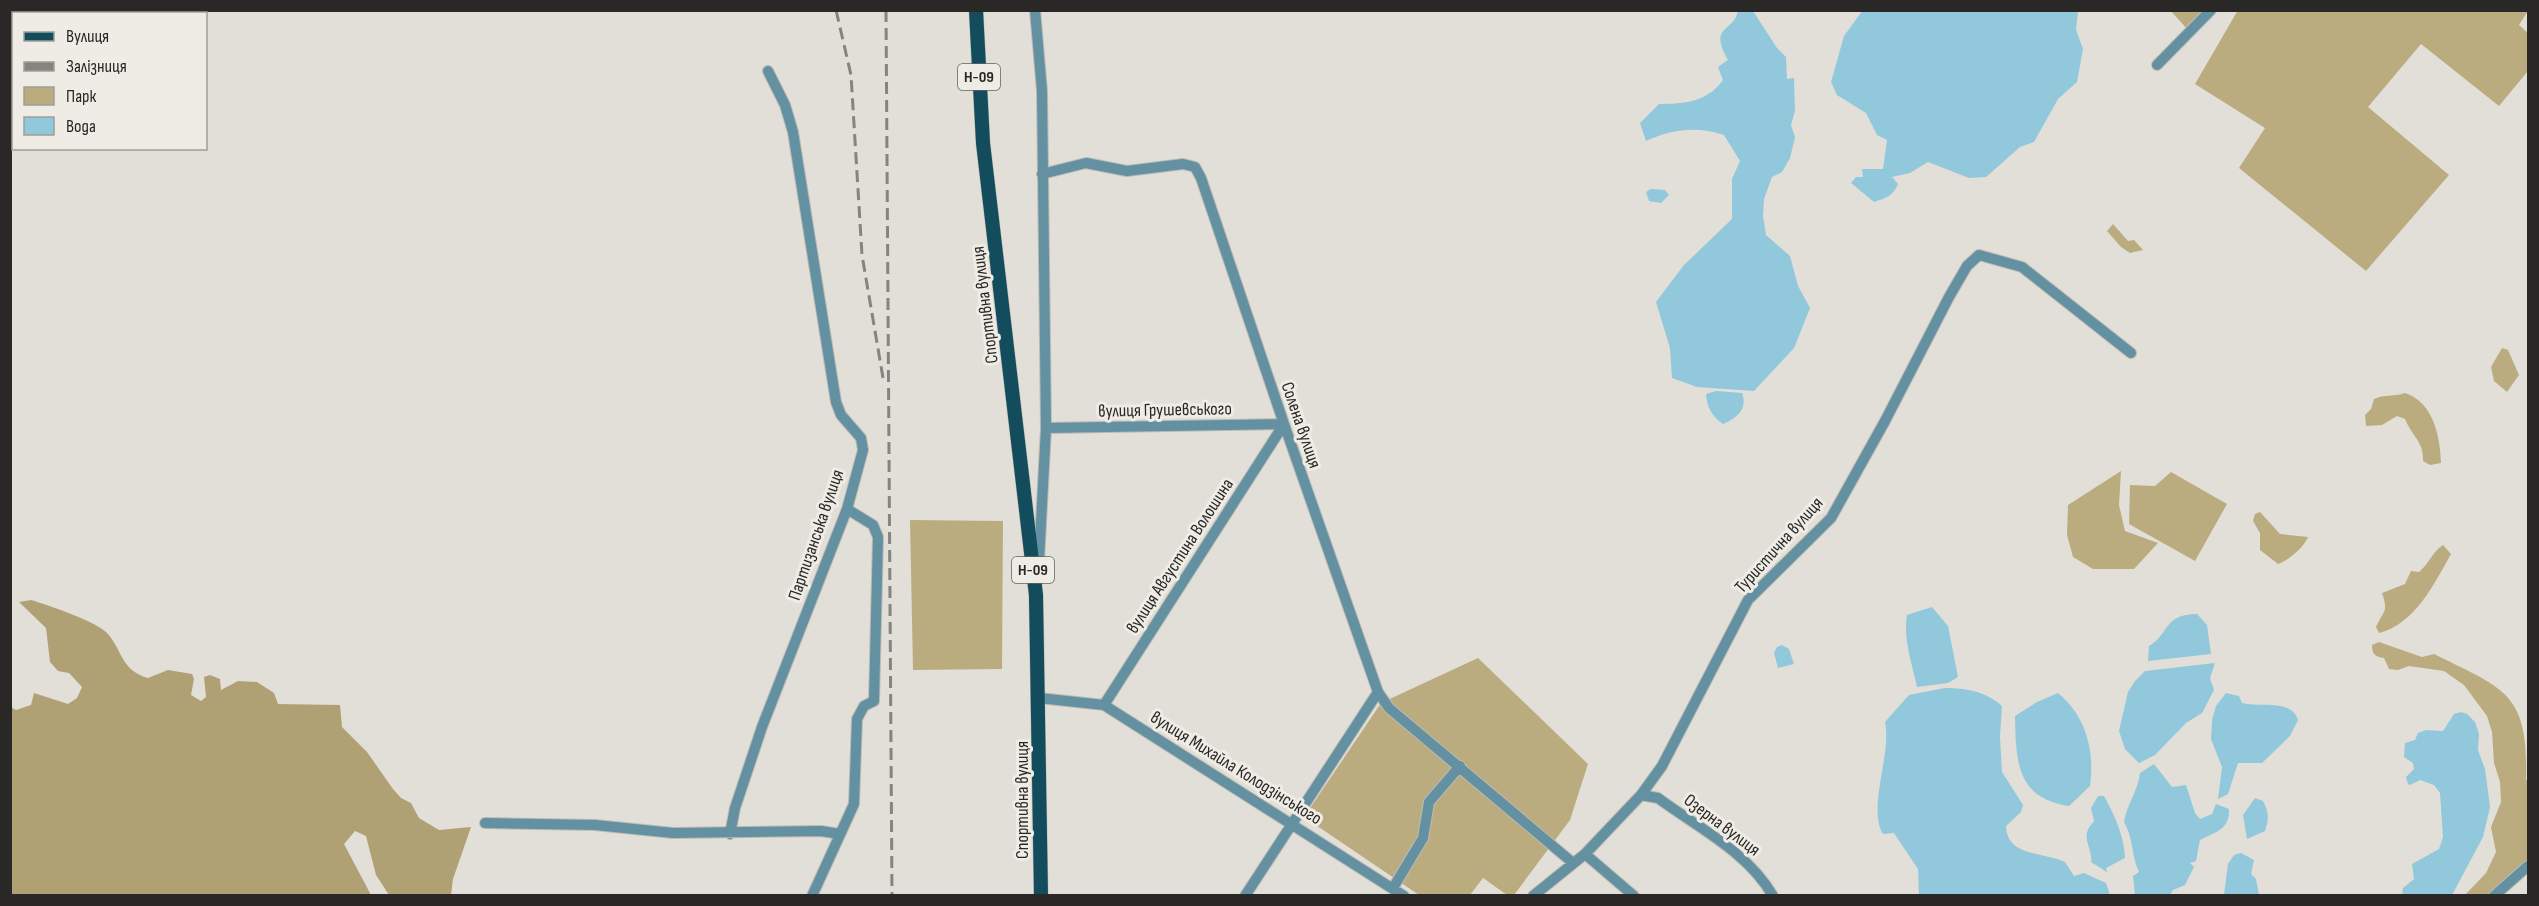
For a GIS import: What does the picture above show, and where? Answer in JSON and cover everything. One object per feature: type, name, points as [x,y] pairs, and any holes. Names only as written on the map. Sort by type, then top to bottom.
[{"type":"main road","name":"Спортивна вулиця","points":[[976,10],[983,143],[1036,595],[1041,896]]},
{"type":"street","name":"Спортивна вулиця","points":[[1035,10],[1042,91],[1046,428],[1041,550],[1036,595]]},
{"type":"street","points":[[2157,65],[2211,10]]},
{"type":"street","name":"Партизанська вулиця","points":[[730,834],[735,808],[762,727],[847,509],[863,450],[861,438],[841,415],[836,402],[793,132],[785,105],[768,71]]},
{"type":"street","name":"Солена вулиця","points":[[1042,174],[1086,163],[1127,171],[1183,164],[1195,168],[1201,178],[1378,692]]},
{"type":"street","name":"Туристична вулиця","points":[[1533,896],[1585,854],[1641,795],[1662,766],[1748,600],[1831,518],[1885,422],[1949,297],[1967,266],[1979,255],[2022,267],[2131,353]]},
{"type":"street","name":"вулиця Грушевського","points":[[1046,428],[1284,424]]},
{"type":"street","name":"вулиця Августина Волошина","points":[[1104,705],[1284,424]]},
{"type":"street","points":[[812,896],[854,804],[857,719],[864,706],[874,701],[877,530],[873,525],[847,509]]},
{"type":"street","points":[[1245,896],[1378,692],[1389,708],[1460,765],[1574,863]]},
{"type":"street","name":"вулиця Михайла Колодзінського","points":[[1039,699],[1104,705],[1404,896]]},
{"type":"street","points":[[1393,888],[1423,838],[1429,802],[1460,765]]},
{"type":"street","name":"Озерна вулиця","points":[[1641,795],[1658,798],[1744,859],[1764,879],[1773,896]]},
{"type":"street","points":[[485,823],[595,825],[673,833],[821,831],[840,834]]},
{"type":"street","points":[[1585,854],[1634,896]]},
{"type":"street","points":[[2494,896],[2529,866]]},
{"type":"green space","points":[[2238,10],[2528,11],[2519,25],[2528,33],[2528,71],[2499,106],[2421,44],[2368,107],[2449,175],[2366,271],[2239,168],[2265,128],[2195,84]]},
{"type":"green space","points":[[2171,11],[2206,11],[2187,29]]},
{"type":"green space","points":[[2113,224],[2128,241],[2134,240],[2143,250],[2130,253],[2121,247],[2107,231]]},
{"type":"green space","points":[[2502,348],[2508,350],[2519,375],[2507,392],[2494,381],[2491,367]]},
{"type":"green space","points":[[2405,393],[2415,397],[2422,404],[2433,421],[2437,431],[2441,463],[2430,465],[2423,461],[2420,444],[2405,419],[2397,416],[2382,425],[2366,426],[2365,415],[2371,409],[2374,399]]},
{"type":"green space","points":[[2121,471],[2119,505],[2125,531],[2158,543],[2134,569],[2093,569],[2073,557],[2067,535],[2068,505]]},
{"type":"green space","points":[[2171,472],[2227,504],[2195,561],[2129,524],[2130,485],[2155,486]]},
{"type":"green space","points":[[2260,512],[2280,534],[2308,537],[2296,553],[2287,560],[2278,564],[2260,550],[2260,533],[2253,521],[2255,514]]},
{"type":"green space","points":[[910,520],[1003,521],[1002,669],[913,670]]},
{"type":"green space","points":[[2443,545],[2451,554],[2422,601],[2403,621],[2379,633],[2376,627],[2385,608],[2382,593],[2405,584],[2411,571],[2419,572]]},
{"type":"green space","points":[[2379,642],[2422,657],[2434,654],[2478,676],[2495,686],[2517,711],[2523,728],[2526,751],[2528,859],[2490,895],[2465,895],[2486,873],[2496,852],[2491,827],[2501,802],[2500,782],[2494,763],[2492,732],[2487,716],[2464,685],[2444,671],[2409,666],[2398,670],[2389,669],[2384,658],[2376,656],[2373,651],[2372,645]]},
{"type":"green space","points":[[1478,658],[1588,764],[1570,820],[1514,895],[1507,895],[1483,878],[1470,895],[1419,895],[1304,817],[1381,703]]},
{"type":"shaded area","points":[[31,600],[72,614],[103,629],[127,665],[139,675],[148,678],[168,670],[192,674],[194,679],[191,695],[201,701],[206,697],[204,677],[210,675],[220,679],[221,690],[238,681],[257,682],[274,693],[278,704],[340,705],[342,727],[367,752],[401,798],[411,803],[419,818],[439,830],[471,827],[453,879],[451,895],[389,895],[376,875],[366,836],[355,831],[344,844],[371,895],[11,895],[11,707],[16,710],[31,705],[34,693],[68,704],[77,698],[82,687],[69,673],[58,671],[50,662],[46,628],[19,602]]},
{"type":"water","points":[[1863,10],[2078,11],[2076,30],[2083,49],[2077,82],[2058,99],[2034,142],[2020,147],[1986,177],[1969,178],[1928,162],[1910,173],[1892,177],[1898,184],[1894,191],[1886,198],[1874,202],[1851,183],[1856,177],[1863,177],[1862,169],[1883,169],[1887,140],[1877,135],[1866,113],[1837,95],[1831,82],[1844,36]]},
{"type":"water","points":[[1738,11],[1753,11],[1777,48],[1786,57],[1787,79],[1794,78],[1795,111],[1791,125],[1795,137],[1790,158],[1782,172],[1772,177],[1764,199],[1763,216],[1766,235],[1790,256],[1798,286],[1810,308],[1794,348],[1754,391],[1697,387],[1672,378],[1670,348],[1656,302],[1684,265],[1732,219],[1732,179],[1740,161],[1724,135],[1704,130],[1685,130],[1646,141],[1640,123],[1659,104],[1695,100],[1717,87],[1723,80],[1718,67],[1728,60],[1722,49],[1721,35],[1732,23]]},
{"type":"water","points":[[1651,189],[1665,190],[1669,195],[1661,203],[1649,201],[1646,192]]},
{"type":"water","points":[[1716,391],[1742,393],[1744,404],[1740,412],[1723,424],[1711,411],[1707,399],[1706,394]]},
{"type":"water","points":[[1932,607],[1948,626],[1958,677],[1948,683],[1917,687],[1907,642],[1907,615]]},
{"type":"water","points":[[2197,614],[2207,625],[2211,654],[2148,661],[2149,646],[2172,621],[2178,617]]},
{"type":"water","points":[[1782,645],[1789,649],[1794,664],[1778,668],[1774,653],[1777,647]]},
{"type":"water","points":[[2215,663],[2210,678],[2214,690],[2202,713],[2186,723],[2155,755],[2139,763],[2125,749],[2119,731],[2128,692],[2135,681],[2145,671]]},
{"type":"water","points":[[1945,688],[1976,692],[1990,697],[2002,706],[2000,737],[2002,772],[2023,805],[2021,812],[2006,826],[2008,836],[2013,843],[2028,852],[2065,862],[2074,876],[2084,873],[2106,883],[2110,895],[1919,895],[1918,869],[1894,833],[1883,834],[1879,823],[1878,796],[1885,749],[1885,722],[1909,695]]},
{"type":"water","points":[[2058,693],[2076,712],[2082,723],[2091,760],[2090,786],[2069,806],[2052,802],[2038,795],[2029,786],[2022,775],[2016,748],[2015,716],[2037,702]]},
{"type":"water","points":[[2226,693],[2239,696],[2242,703],[2282,706],[2294,713],[2298,720],[2290,736],[2262,763],[2238,763],[2228,794],[2218,799],[2222,767],[2211,739],[2212,720],[2216,706]]},
{"type":"water","points":[[2461,712],[2467,714],[2475,722],[2479,734],[2478,750],[2485,769],[2490,807],[2483,837],[2452,895],[2402,895],[2403,888],[2414,879],[2412,864],[2439,849],[2443,837],[2440,793],[2434,785],[2420,780],[2408,784],[2406,777],[2414,769],[2413,763],[2404,757],[2405,743],[2415,740],[2418,733],[2426,730],[2443,731],[2454,714]]},
{"type":"water","points":[[2154,764],[2172,787],[2186,785],[2195,813],[2200,819],[2212,814],[2216,804],[2229,809],[2229,816],[2221,829],[2200,840],[2196,861],[2190,863],[2194,867],[2185,885],[2173,890],[2170,895],[2135,895],[2133,876],[2139,872],[2124,822],[2140,773]]},
{"type":"water","points":[[2098,796],[2104,796],[2112,811],[2121,834],[2125,858],[2106,868],[2107,872],[2091,862],[2087,837],[2088,829],[2094,821],[2091,808]]},
{"type":"water","points":[[2255,798],[2263,801],[2265,805],[2267,823],[2265,831],[2247,839],[2243,815]]},
{"type":"water","points":[[2241,853],[2254,860],[2251,874],[2256,879],[2259,895],[2224,895],[2228,864],[2234,855]]},
{"type":"railway","points":[[836,10],[851,75],[862,255],[883,378]]},
{"type":"railway","points":[[886,10],[892,896]]}]
